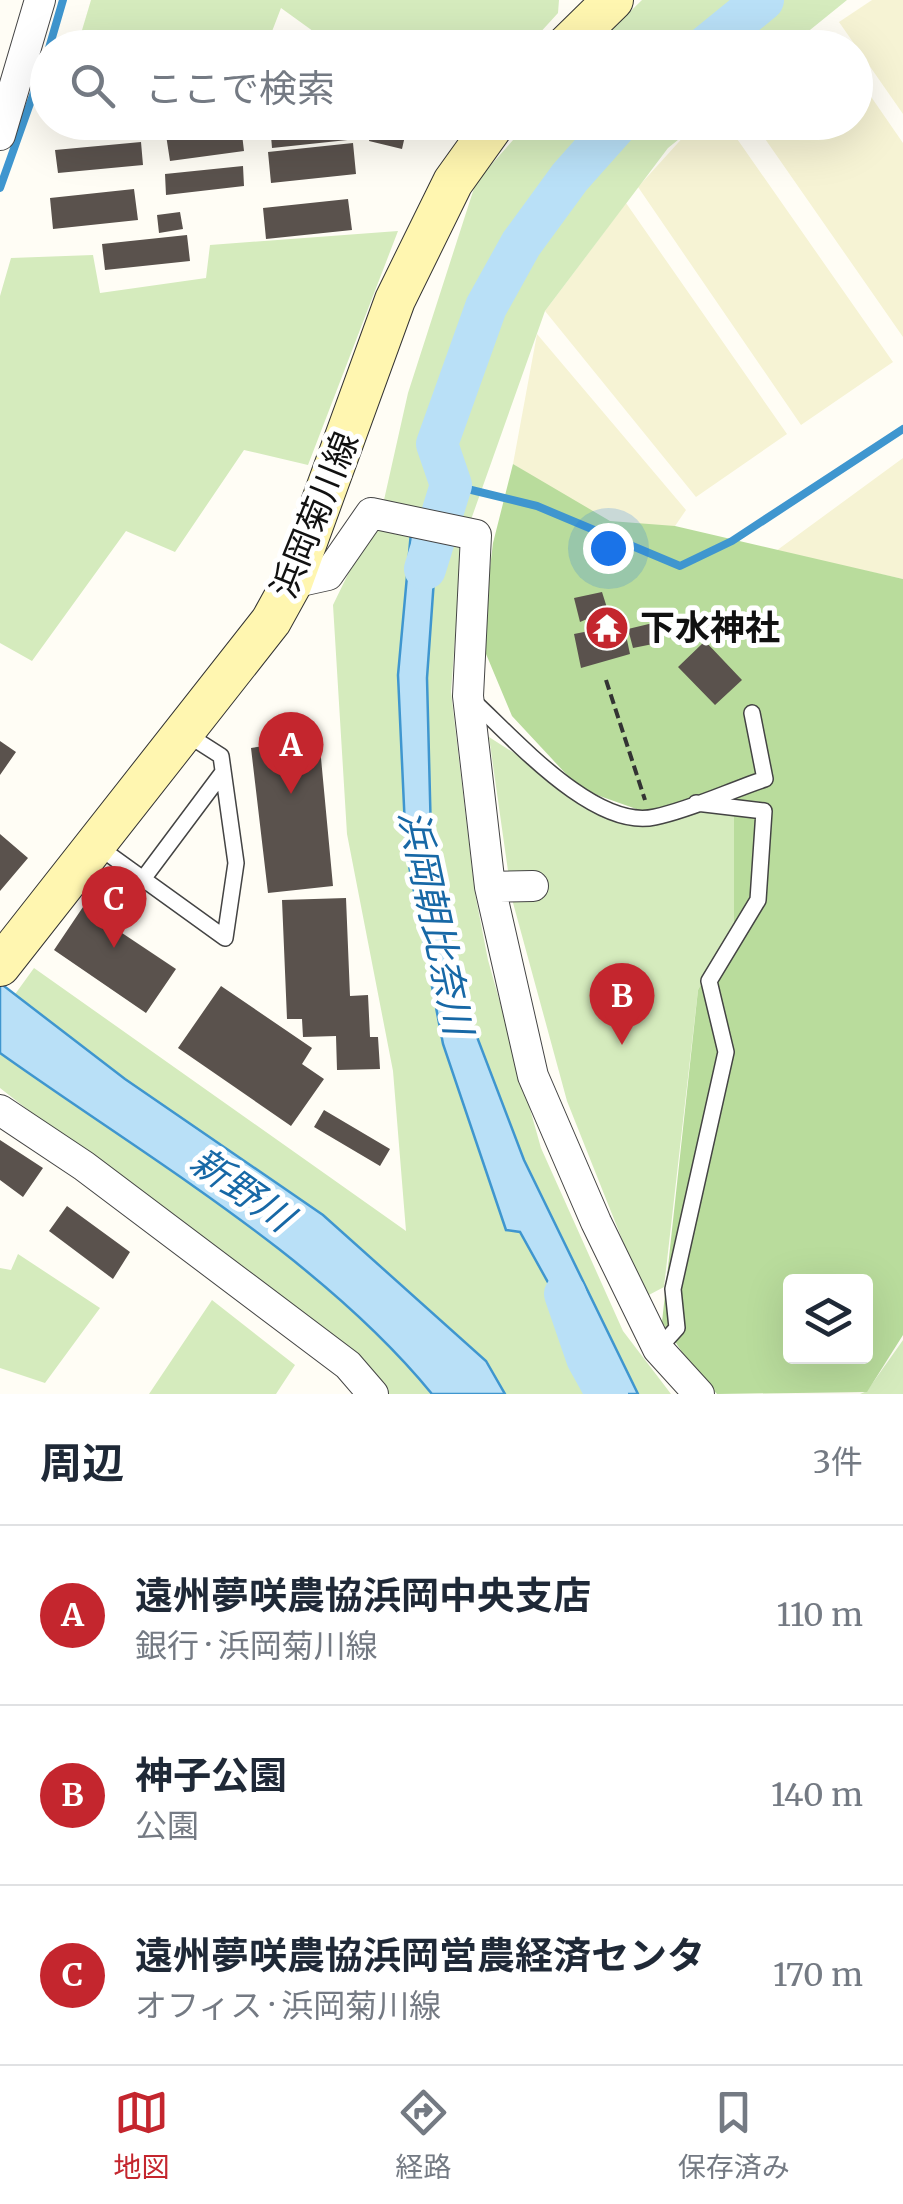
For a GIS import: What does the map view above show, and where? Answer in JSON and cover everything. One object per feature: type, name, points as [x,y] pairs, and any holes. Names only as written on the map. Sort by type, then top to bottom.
[{"type":"main road","points":[[580,30],[606,2]]},
{"type":"main road","name":"浜岡菊川線","points":[[9,954],[242,662],[292,584],[395,300],[453,182],[483,140]]},
{"type":"street","points":[[31,30],[40,0]]},
{"type":"street","points":[[0,135],[30,34]]},
{"type":"street","points":[[292,584],[328,575],[370,513],[476,534],[468,696],[490,887],[533,1076],[596,1222],[658,1349],[698,1394]]},
{"type":"street","points":[[490,887],[533,886]]},
{"type":"street","points":[[0,1110],[84,1166],[348,1366],[372,1394]]},
{"type":"lane","points":[[468,696],[569,788],[618,815],[651,818],[765,779],[752,712]]},
{"type":"lane","points":[[96,845],[225,938],[236,863],[221,756],[186,733]]},
{"type":"lane","points":[[144,879],[224,772]]},
{"type":"lane","points":[[658,1349],[677,1328],[673,1289],[726,1052],[709,982],[758,900],[764,811],[696,803]]},
{"type":"path","points":[[606,680],[651,818]]},
{"type":"shaded area","points":[[872,0],[903,0],[903,114],[873,71],[873,30],[845,30],[839,22]]},
{"type":"shaded area","points":[[873,100],[903,143],[903,337],[766,140],[873,140]]},
{"type":"shaded area","points":[[681,140],[738,140],[893,362],[801,425],[638,187]]},
{"type":"shaded area","points":[[626,203],[787,434],[696,497],[545,311]]},
{"type":"shaded area","points":[[537,334],[686,510],[675,526],[617,530],[513,464]]},
{"type":"shaded area","points":[[903,458],[903,579],[776,551]]},
{"type":"green space","points":[[91,0],[559,0],[558,13],[542,30],[311,30],[281,8],[273,30],[82,30]]},
{"type":"green space","points":[[642,0],[847,0],[810,30],[611,30]]},
{"type":"green space","points":[[513,140],[678,140],[545,311],[462,545],[451,692],[475,893],[488,960],[541,1148],[623,1331],[671,1394],[381,1394],[323,1340],[0,1088],[0,1015],[34,968],[406,1231],[393,1071],[347,834],[333,605],[384,500],[408,393],[476,182]]},
{"type":"green space","points":[[398,231],[308,465],[244,450],[175,552],[126,531],[32,661],[0,643],[0,296],[11,258],[93,255],[100,293],[206,278],[210,245]]},
{"type":"green space","points":[[513,464],[610,521],[675,526],[903,579],[903,1335],[867,1392],[717,1394],[694,1370],[662,1322],[698,990],[734,923],[734,814],[696,803],[642,811],[580,789],[512,716],[481,642],[493,543]]},
{"type":"green space","points":[[489,737],[569,788],[651,818],[696,803],[734,814],[734,923],[698,990],[664,1287],[645,1297],[567,1101],[512,899]]},
{"type":"green space","points":[[18,1254],[100,1308],[45,1383],[0,1368],[0,1268],[11,1270]]},
{"type":"green space","points":[[212,1300],[295,1365],[276,1394],[149,1394]]},
{"type":"green space","points":[[903,1340],[903,1394],[860,1394],[867,1391]]},
{"type":"water","points":[[411,532],[437,537],[427,678],[431,836],[461,995],[524,1160],[638,1394],[610,1394],[520,1232],[506,1230],[443,1044],[406,850],[398,675]]},
{"type":"water","name":"新野川","points":[[0,983],[125,1079],[323,1215],[486,1361],[505,1394],[432,1394],[387,1344],[284,1253],[0,1053]]},
{"type":"building","points":[[167,140],[243,140],[244,151],[170,161]]},
{"type":"building","points":[[271,140],[348,140],[272,148]]},
{"type":"building","points":[[369,140],[404,140],[402,149]]},
{"type":"building","points":[[141,142],[143,165],[58,173],[55,150]]},
{"type":"building","points":[[353,143],[356,174],[271,183],[268,152]]},
{"type":"building","points":[[243,166],[244,186],[166,195],[165,174]]},
{"type":"building","points":[[134,189],[138,220],[53,229],[50,198]]},
{"type":"building","points":[[348,199],[352,230],[266,239],[263,208]]},
{"type":"building","points":[[180,212],[183,229],[159,233],[157,215]]},
{"type":"building","points":[[187,235],[190,261],[105,270],[102,244]]},
{"type":"building","name":"下水神社","points":[[602,592],[608,611],[600,614],[603,626],[623,621],[630,654],[581,668],[574,634],[589,631],[587,619],[580,622],[574,598]]},
{"type":"building","points":[[653,623],[658,643],[633,648],[628,629]]},
{"type":"building","points":[[705,641],[742,680],[715,705],[678,667]]},
{"type":"building","points":[[319,737],[333,886],[268,893],[251,748]]},
{"type":"building","points":[[0,741],[16,752],[0,775]]},
{"type":"building","points":[[0,834],[28,858],[0,891]]},
{"type":"building","points":[[346,898],[350,996],[368,995],[370,1037],[378,1037],[380,1069],[337,1070],[336,1036],[303,1037],[302,1019],[287,1019],[282,900]]},
{"type":"building","points":[[83,907],[176,969],[146,1013],[54,950]]},
{"type":"building","points":[[221,986],[312,1048],[302,1064],[324,1079],[291,1126],[178,1048]]},
{"type":"building","points":[[324,1110],[390,1149],[380,1166],[314,1127]]},
{"type":"building","points":[[0,1140],[43,1168],[23,1197],[0,1180]]},
{"type":"building","points":[[67,1206],[130,1252],[113,1279],[49,1231]]},
{"type":"waterway","points":[[54,30],[63,0]]},
{"type":"waterway","name":"浜岡朝比奈川","points":[[726,30],[763,0]]},
{"type":"waterway","points":[[0,188],[30,104]]},
{"type":"waterway","name":"浜岡朝比奈川","points":[[425,569],[451,485],[437,444],[486,307],[521,244],[603,140]]},
{"type":"waterway","points":[[451,485],[537,506],[680,566],[732,541],[903,429]]},
{"type":"waterway","name":"浜岡朝比奈川","points":[[565,1294],[587,1358],[607,1394]]},
{"type":"place","name":"下水神社","points":[[607,628]]},
{"type":"place","name":"遠州夢咲農協浜岡中央支店","points":[[291,794]]},
{"type":"place","name":"遠州夢咲農協浜岡営農経済センタ","points":[[114,948]]},
{"type":"place","name":"神子公園","points":[[622,1045]]}]
